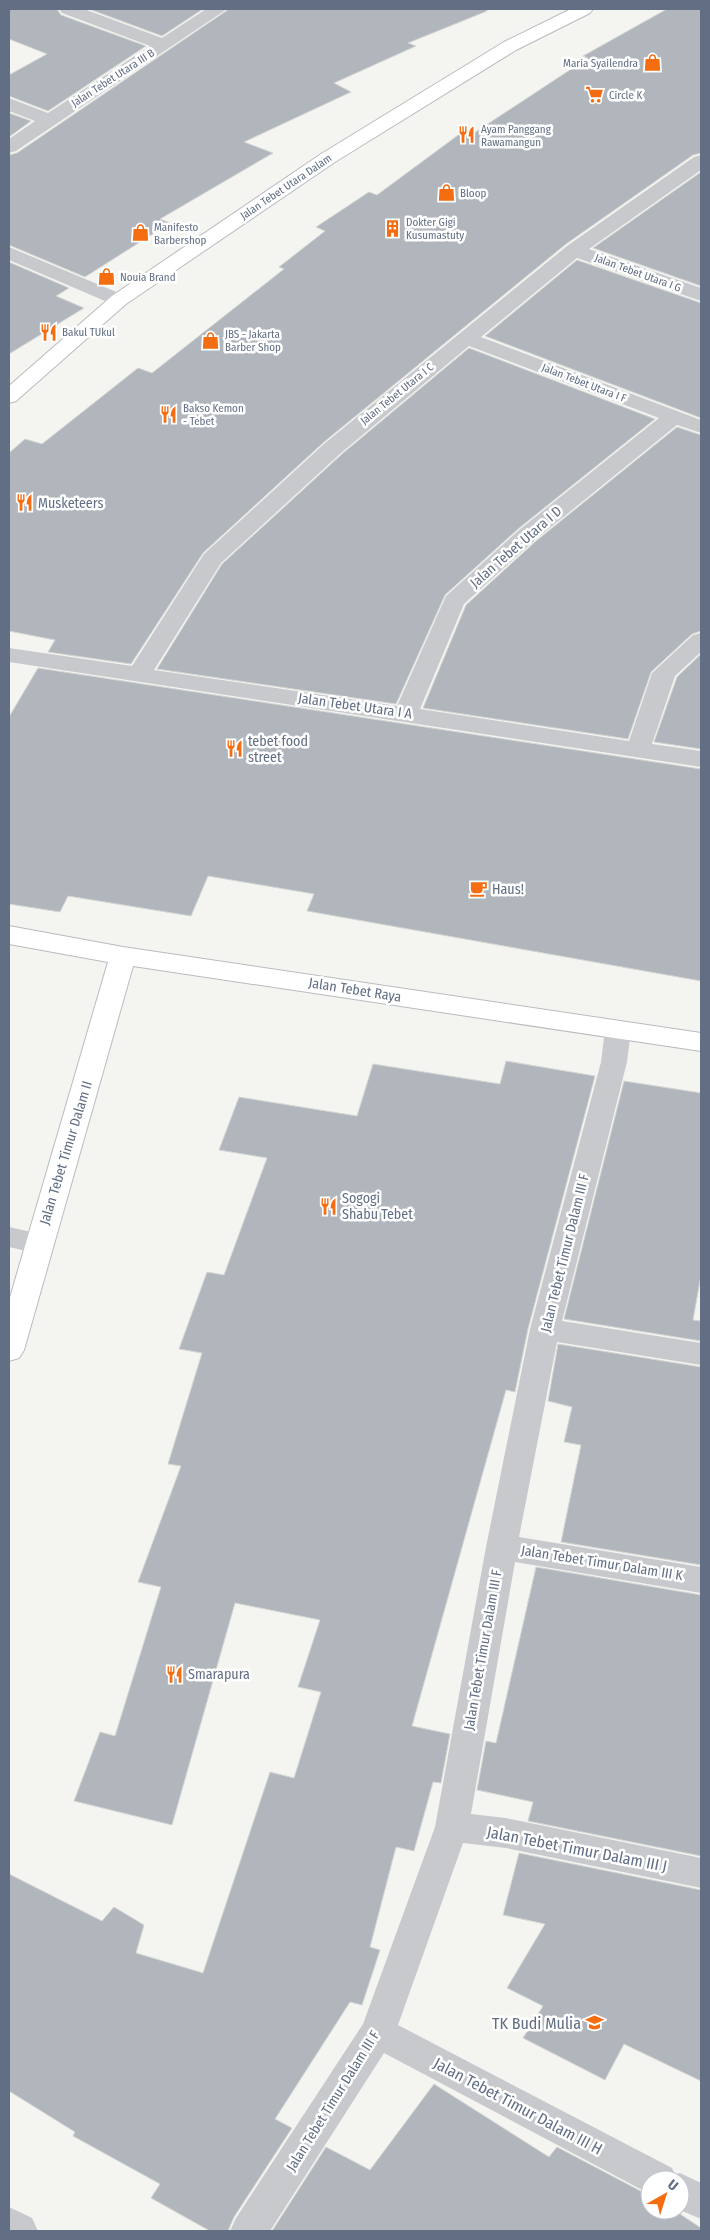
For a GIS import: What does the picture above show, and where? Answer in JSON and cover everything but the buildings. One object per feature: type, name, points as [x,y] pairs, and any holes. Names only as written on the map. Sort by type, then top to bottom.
[{"type":"street","points":[[68,9],[163,45]]},
{"type":"street","name":"Jalan Tebet Utara III B","points":[[9,147],[218,9]]},
{"type":"street","name":"Jalan Tebet Utara Dalam","points":[[9,397],[119,300],[328,158],[510,46],[584,9]]},
{"type":"street","points":[[9,104],[48,120]]},
{"type":"street","name":"Jalan Tebet Utara I C","points":[[140,673],[212,559],[333,448],[574,250],[696,170]]},
{"type":"street","name":"Jalan Tebet Utara I G","points":[[574,250],[701,295]]},
{"type":"street","points":[[9,253],[119,300]]},
{"type":"street","name":"Jalan Tebet Utara I F","points":[[466,338],[701,427]]},
{"type":"street","name":"Jalan Tebet Utara I D","points":[[406,713],[454,602],[527,535],[674,417]]},
{"type":"street","points":[[638,749],[664,673],[701,640]]},
{"type":"street","name":"Jalan Tebet Utara I A","points":[[9,655],[140,673],[701,759]]},
{"type":"street","name":"Jalan Tebet Raya","points":[[9,935],[123,956],[701,1042]]},
{"type":"street","name":"Jalan Tebet Timur Dalam II","points":[[9,1350],[123,956]]},
{"type":"street","name":"Jalan Tebet Timur Dalam III F","points":[[249,2231],[378,2032],[452,1827],[502,1547],[545,1329],[614,1062],[618,1030]]},
{"type":"street","points":[[9,1237],[39,1243]]},
{"type":"street","points":[[545,1329],[701,1354]]},
{"type":"street","name":"Jalan Tebet Timur Dalam III K","points":[[502,1547],[701,1580]]},
{"type":"street","name":"Jalan Tebet Timur Dalam III J","points":[[452,1827],[506,1833],[701,1873]]},
{"type":"street","name":"Jalan Tebet Timur Dalam III H","points":[[378,2032],[640,2170]]},
{"type":"street","points":[[9,2225],[19,2231]]},
{"type":"place","name":"Maria Syailendra","points":[[652,63]]},
{"type":"place","name":"Circle K","points":[[595,95]]},
{"type":"place","name":"Ayam Panggang Rawamangun","points":[[467,135]]},
{"type":"place","name":"Bloop","points":[[446,193]]},
{"type":"place","name":"Dokter Gigi Kusumastuty","points":[[392,228]]},
{"type":"place","name":"Manifesto Barbershop","points":[[140,233]]},
{"type":"place","name":"Nouia Brand","points":[[106,277]]},
{"type":"place","name":"Bakul TUkul","points":[[48,332]]},
{"type":"place","name":"JBS - Jakarta Barber Shop","points":[[211,340]]},
{"type":"place","name":"Bakso Kemon - Tebet","points":[[169,414]]},
{"type":"place","name":"Musketeers","points":[[24,503]]},
{"type":"place","name":"tebet food street","points":[[234,749]]},
{"type":"place","name":"Haus!","points":[[478,889]]},
{"type":"place","name":"Sogogi Shabu Tebet","points":[[328,1206]]},
{"type":"place","name":"Smarapura","points":[[174,1674]]},
{"type":"place","name":"TK Budi Mulia","points":[[595,2023]]}]
